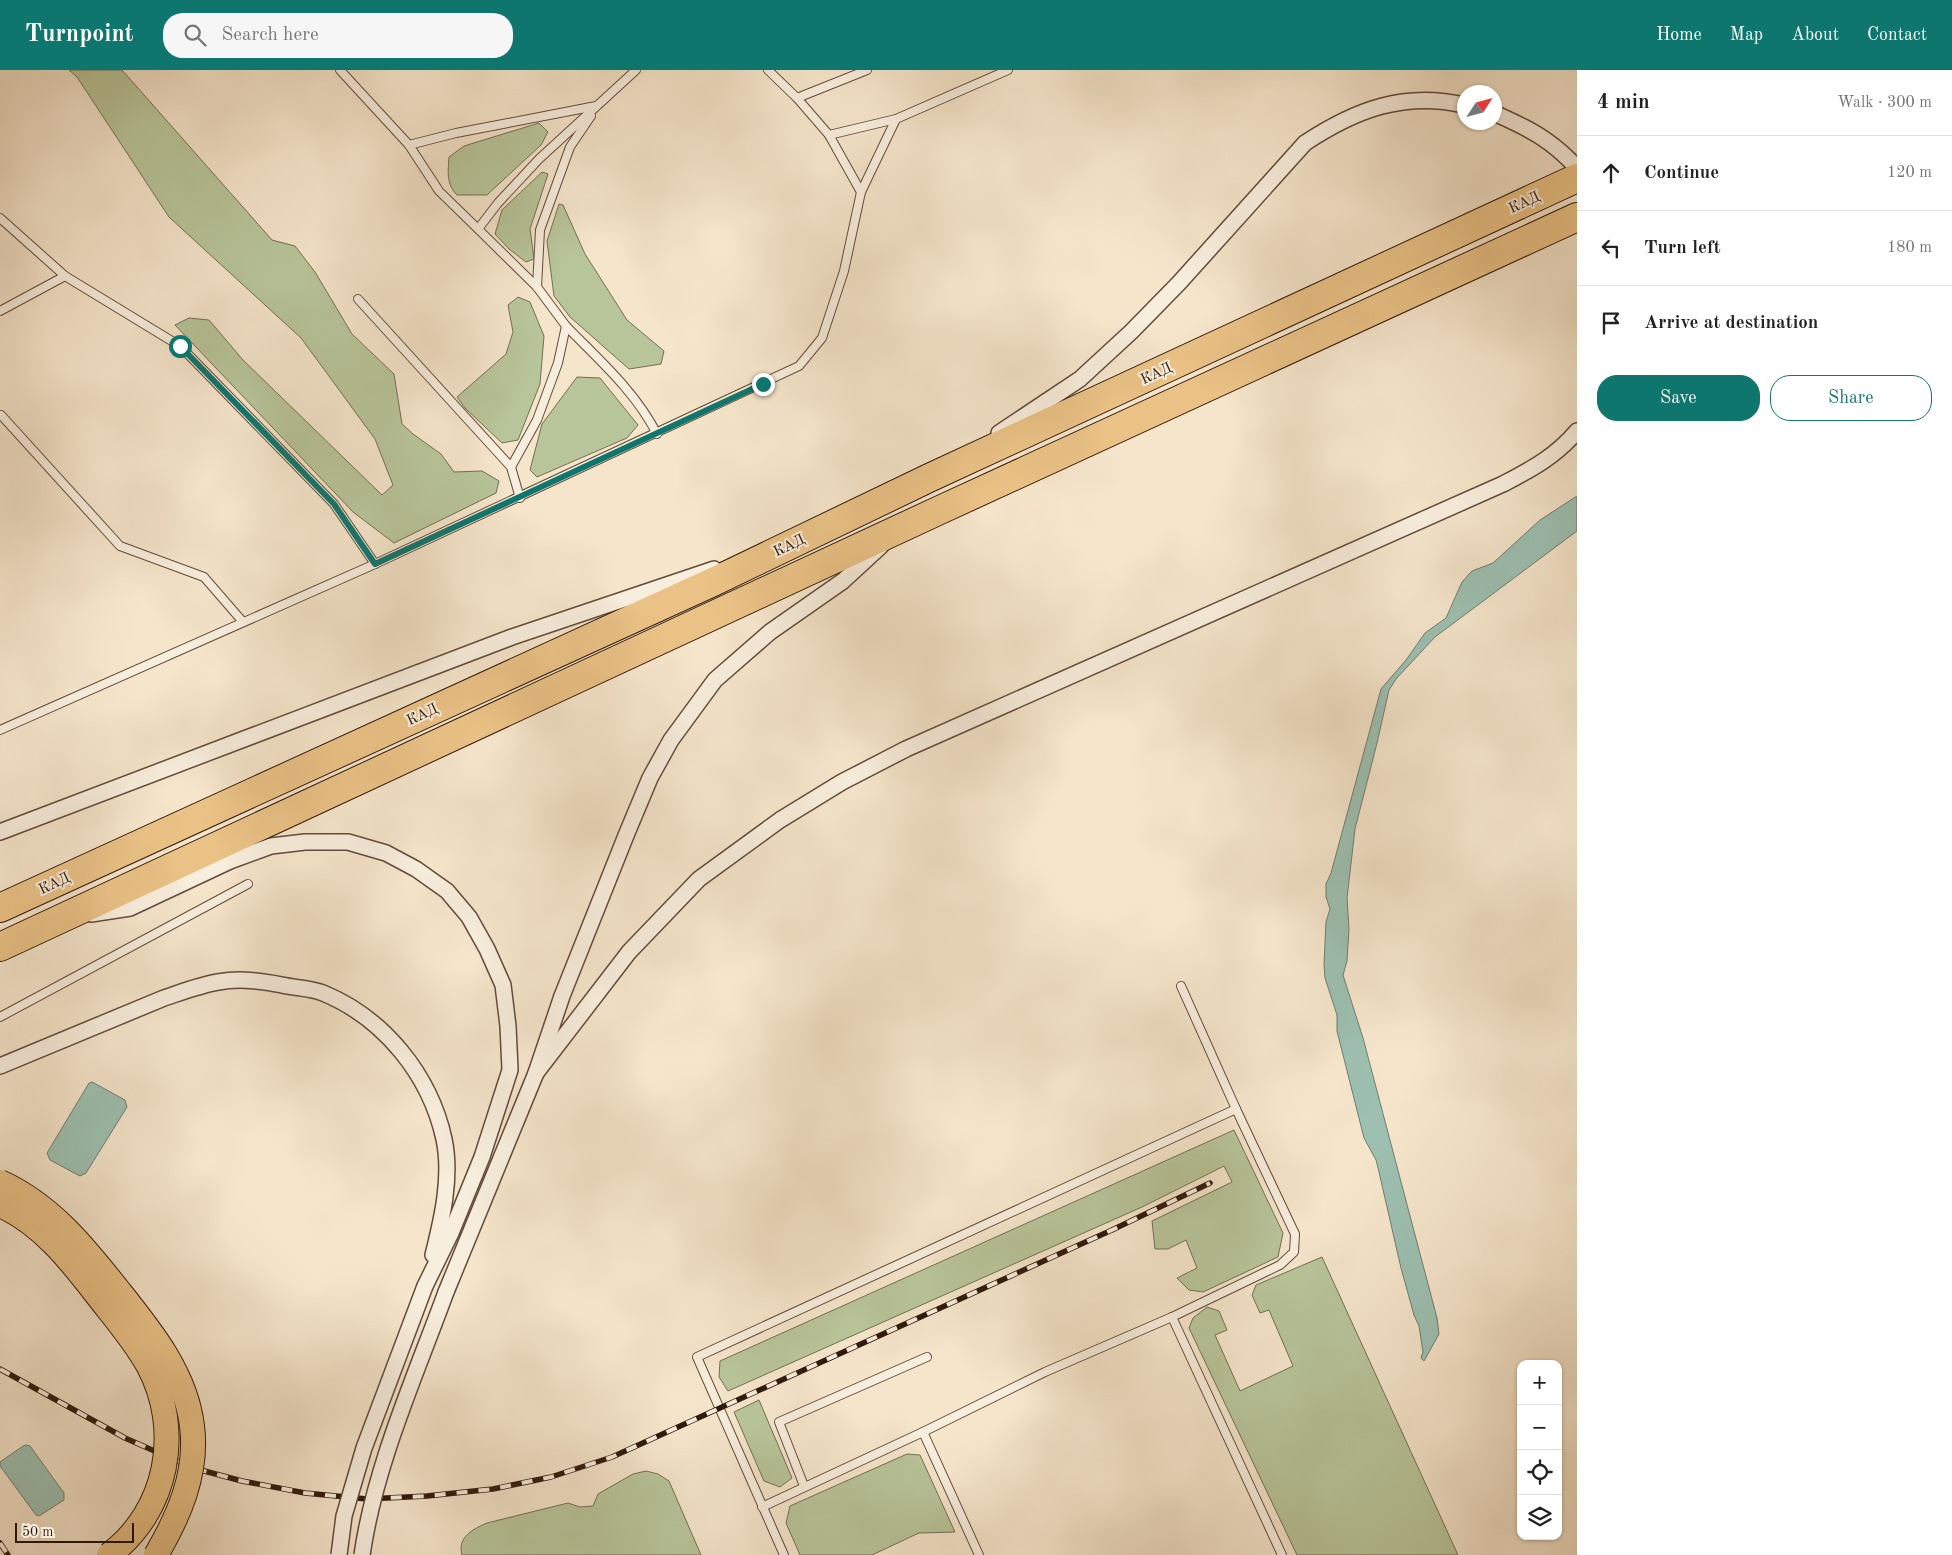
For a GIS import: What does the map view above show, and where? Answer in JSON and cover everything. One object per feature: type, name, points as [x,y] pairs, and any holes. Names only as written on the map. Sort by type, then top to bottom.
[{"type":"highway","name":"КАД","points":[[0,908],[713,582],[930,478],[1577,178]]},
{"type":"highway","points":[[0,947],[901,528],[1577,218]]},
{"type":"main road","points":[[0,1182],[18,1190],[36,1202],[77,1239],[140,1318],[175,1372],[186,1398],[192,1426],[194,1451],[190,1472],[187,1487],[173,1526],[156,1555]]},
{"type":"main road","points":[[0,1205],[28,1222],[53,1243],[81,1274],[148,1364],[158,1388],[164,1415],[167,1444],[165,1466],[159,1489],[151,1508],[137,1528],[122,1545],[108,1555]]},
{"type":"street","points":[[930,478],[1080,379],[1131,332],[1179,283],[1305,143],[1330,126],[1366,110],[1392,103],[1421,100],[1457,103]]},
{"type":"street","points":[[1502,117],[1530,129],[1566,155],[1577,168]]},
{"type":"street","points":[[536,1074],[629,952],[699,879],[780,820],[834,787],[915,745],[1503,484],[1532,469],[1564,447],[1577,431]]},
{"type":"street","points":[[362,1555],[366,1521],[386,1457],[446,1292],[536,1074],[562,996],[650,778],[671,740],[715,680],[770,632],[843,581],[901,528]]},
{"type":"street","points":[[0,832],[512,637],[798,540]]},
{"type":"street","points":[[64,917],[130,908],[230,861],[271,846],[304,842],[348,842],[386,853],[416,869],[446,891],[469,917],[487,948],[503,985],[508,1026],[510,1070],[482,1157],[451,1232],[425,1286],[364,1448],[344,1516],[338,1555]]},
{"type":"street","points":[[0,1066],[164,998],[220,982],[253,980],[322,993],[356,1010],[385,1034],[412,1064],[431,1100],[444,1140],[447,1172],[440,1227],[425,1286]]},
{"type":"lane","points":[[340,70],[409,145],[439,191],[537,287],[566,326],[628,389],[647,414],[657,434]]},
{"type":"lane","points":[[768,70],[797,98],[829,135],[861,192]]},
{"type":"lane","points":[[797,98],[867,70]]},
{"type":"lane","points":[[829,135],[896,119],[1008,70]]},
{"type":"lane","points":[[478,229],[498,203],[539,159],[635,71]]},
{"type":"lane","points":[[409,145],[456,133],[597,106]]},
{"type":"lane","points":[[537,287],[540,230],[570,147],[597,106]]},
{"type":"lane","points":[[0,730],[520,498],[799,366],[822,338],[844,271],[861,192],[896,119]]},
{"type":"lane","points":[[0,218],[65,276],[180,346],[334,504],[375,564]]},
{"type":"lane","points":[[0,311],[65,276]]},
{"type":"lane","points":[[358,299],[511,467],[520,498]]},
{"type":"lane","points":[[511,467],[537,420],[558,363],[566,326]]},
{"type":"lane","points":[[0,416],[120,546],[204,577],[243,622]]},
{"type":"lane","points":[[0,1017],[248,884]]},
{"type":"lane","points":[[762,1507],[923,1432],[1045,1372],[1172,1317],[1280,1265],[1294,1252],[1295,1234],[1180,986]]},
{"type":"lane","points":[[784,1555],[697,1357],[1236,1109]]},
{"type":"lane","points":[[1172,1317],[1282,1555]]},
{"type":"lane","points":[[804,1486],[779,1422],[927,1357]]},
{"type":"lane","points":[[923,1432],[978,1555]]},
{"type":"shaded area","points":[[69,70],[122,70],[272,240],[295,246],[315,272],[352,334],[394,374],[402,424],[441,454],[454,472],[482,471],[499,481],[496,493],[394,543],[353,512],[175,325],[189,318],[209,320],[243,360],[382,495],[393,485],[375,439],[301,338],[169,217],[77,77]]},
{"type":"shaded area","points":[[539,123],[548,132],[541,145],[487,195],[457,195],[453,191],[448,178],[449,157],[464,146]]},
{"type":"shaded area","points":[[542,172],[548,174],[530,229],[534,259],[526,262],[509,249],[495,234],[502,210]]},
{"type":"shaded area","points":[[559,204],[563,205],[585,254],[627,320],[664,351],[661,364],[629,369],[570,317],[554,296],[547,241]]},
{"type":"shaded area","points":[[518,297],[530,302],[544,336],[540,384],[518,440],[502,443],[465,408],[457,397],[506,354],[513,332],[508,305]]},
{"type":"shaded area","points":[[577,377],[600,378],[638,425],[627,438],[537,477],[530,470],[542,424]]},
{"type":"shaded area","points":[[1577,496],[1577,531],[1435,637],[1396,679],[1389,690],[1355,829],[1347,898],[1349,929],[1347,961],[1343,975],[1363,1038],[1437,1318],[1439,1334],[1424,1361],[1421,1358],[1423,1352],[1419,1326],[1414,1315],[1401,1268],[1376,1160],[1364,1138],[1337,1031],[1337,1015],[1325,978],[1326,922],[1330,909],[1326,897],[1326,884],[1331,873],[1381,689],[1406,660],[1425,633],[1446,618],[1462,582],[1472,571],[1493,563],[1540,520]]},
{"type":"shaded area","points":[[92,1082],[125,1100],[127,1107],[86,1173],[80,1176],[50,1160],[47,1153],[89,1083]]},
{"type":"shaded area","points":[[1234,1130],[1283,1233],[1278,1257],[1203,1292],[1189,1290],[1177,1278],[1197,1268],[1186,1240],[1168,1249],[1155,1249],[1152,1221],[1232,1182],[1224,1166],[1142,1207],[728,1391],[719,1377],[720,1361]]},
{"type":"shaded area","points":[[1322,1257],[1458,1555],[1297,1555],[1189,1328],[1193,1318],[1207,1307],[1219,1311],[1227,1330],[1215,1335],[1240,1391],[1293,1366],[1269,1310],[1260,1313],[1252,1295],[1256,1285]]},
{"type":"shaded area","points":[[759,1400],[792,1478],[780,1487],[764,1481],[734,1412]]},
{"type":"shaded area","points":[[26,1445],[30,1446],[64,1493],[64,1500],[39,1516],[36,1515],[0,1466],[0,1462]]},
{"type":"shaded area","points":[[907,1454],[920,1455],[955,1532],[919,1533],[872,1555],[800,1555],[786,1523],[790,1506]]},
{"type":"shaded area","points":[[646,1471],[658,1474],[669,1481],[701,1555],[462,1555],[462,1543],[467,1534],[482,1525],[568,1503],[580,1507],[593,1506],[598,1494],[633,1474]]},
{"type":"railway","points":[[0,1369],[125,1438],[193,1468],[242,1481],[305,1493],[367,1499],[427,1496],[493,1489],[551,1477],[612,1457],[1112,1230],[1210,1183]]},
{"type":"railway","points":[[0,1543],[8,1555]]},
{"type":"route","points":[[180,346],[334,504],[375,564],[763,384]]}]
